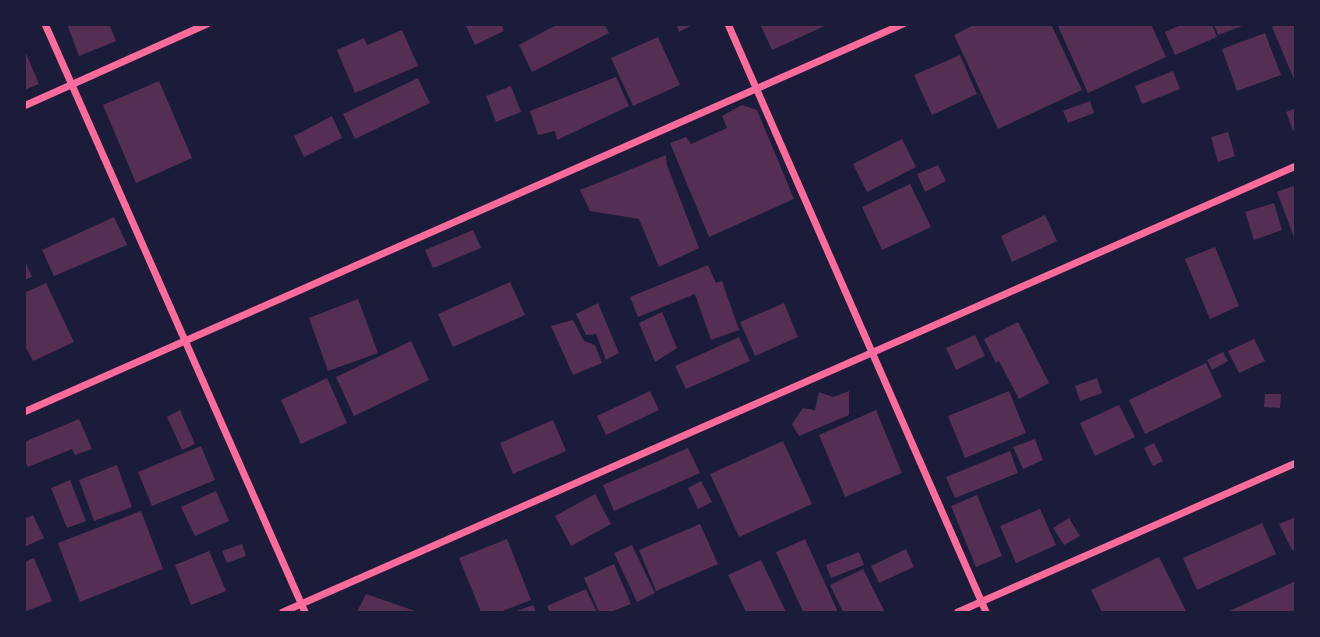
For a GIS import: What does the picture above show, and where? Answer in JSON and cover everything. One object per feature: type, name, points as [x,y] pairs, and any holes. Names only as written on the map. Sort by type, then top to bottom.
[{"type":"street","points":[[45,24],[303,609]]},
{"type":"street","points":[[24,106],[207,24]]},
{"type":"street","points":[[728,24],[986,612]]},
{"type":"street","points":[[24,412],[903,24]]},
{"type":"street","points":[[284,612],[303,609],[872,352],[1296,166]]},
{"type":"street","points":[[958,612],[1296,463]]},
{"type":"building","points":[[67,24],[109,24],[116,41],[79,56]]},
{"type":"building","points":[[465,24],[501,24],[504,31],[475,45]]},
{"type":"building","points":[[558,24],[604,24],[609,33],[532,72],[519,45]]},
{"type":"building","points":[[676,24],[694,24],[679,32]]},
{"type":"building","points":[[760,24],[829,24],[772,50]]},
{"type":"building","points":[[976,24],[1051,24],[1082,90],[998,129],[954,35]]},
{"type":"building","points":[[1057,24],[1151,24],[1166,57],[1088,93]]},
{"type":"building","points":[[1183,24],[1212,24],[1217,37],[1175,55],[1165,32]]},
{"type":"building","points":[[1214,24],[1245,24],[1245,25],[1218,35]]},
{"type":"building","points":[[1279,24],[1296,24],[1296,84],[1272,27]]},
{"type":"building","points":[[402,30],[418,66],[355,93],[337,50],[364,38],[367,45]]},
{"type":"building","points":[[1265,33],[1281,75],[1237,91],[1222,49]]},
{"type":"building","points":[[658,37],[680,85],[633,106],[611,58]]},
{"type":"building","points":[[24,49],[39,84],[24,90]]},
{"type":"building","points":[[960,55],[977,94],[932,115],[914,75]]},
{"type":"building","points":[[1173,71],[1180,89],[1142,104],[1135,86]]},
{"type":"building","points":[[616,77],[629,106],[557,140],[555,131],[538,135],[530,111]]},
{"type":"building","points":[[418,78],[430,103],[355,139],[343,114]]},
{"type":"building","points":[[159,81],[192,158],[136,183],[103,105]]},
{"type":"building","points":[[511,86],[521,112],[496,122],[486,96]]},
{"type":"building","points":[[1090,101],[1094,113],[1068,123],[1063,111]]},
{"type":"building","points":[[742,105],[757,110],[794,199],[709,237],[670,143],[686,137],[691,144],[727,128],[722,116]]},
{"type":"building","points":[[1296,108],[1296,131],[1293,131],[1286,112]]},
{"type":"building","points":[[332,116],[342,138],[304,157],[294,136]]},
{"type":"building","points":[[1228,132],[1235,156],[1218,162],[1211,137]]},
{"type":"building","points":[[902,139],[916,167],[867,192],[853,164]]},
{"type":"building","points":[[666,155],[667,165],[699,248],[659,267],[639,219],[590,211],[580,190]]},
{"type":"building","points":[[938,165],[946,181],[925,192],[917,174]]},
{"type":"building","points":[[910,184],[931,227],[882,250],[862,207]]},
{"type":"building","points":[[1296,185],[1296,240],[1295,240],[1277,192]]},
{"type":"building","points":[[1274,203],[1282,230],[1254,240],[1245,212]]},
{"type":"building","points":[[1045,215],[1057,241],[1012,262],[1001,236]]},
{"type":"building","points":[[114,217],[127,245],[54,276],[42,250]]},
{"type":"building","points":[[473,230],[481,248],[433,268],[425,250]]},
{"type":"building","points":[[1215,247],[1239,306],[1210,319],[1185,259]]},
{"type":"building","points":[[24,259],[32,277],[24,280]]},
{"type":"building","points":[[708,265],[716,283],[722,281],[739,330],[711,340],[695,294],[638,317],[630,297]]},
{"type":"building","points":[[510,282],[525,315],[453,347],[438,314]]},
{"type":"building","points":[[46,283],[74,342],[33,361],[24,344],[24,293]]},
{"type":"building","points":[[358,299],[378,353],[328,371],[309,318]]},
{"type":"building","points":[[598,303],[619,353],[606,360],[596,334],[586,335],[576,314]]},
{"type":"building","points":[[784,303],[798,337],[755,356],[740,322]]},
{"type":"building","points":[[662,312],[677,348],[655,362],[639,323]]},
{"type":"building","points":[[573,320],[584,341],[595,345],[602,363],[573,375],[551,326]]},
{"type":"building","points":[[1018,322],[1049,383],[1019,399],[984,339]]},
{"type":"building","points":[[975,335],[985,356],[956,370],[946,348]]},
{"type":"building","points":[[739,337],[750,361],[686,389],[675,366]]},
{"type":"building","points":[[1254,339],[1265,361],[1239,373],[1228,351]]},
{"type":"building","points":[[411,341],[429,380],[354,416],[336,377]]},
{"type":"building","points":[[1223,352],[1228,361],[1212,370],[1207,360]]},
{"type":"building","points":[[1206,363],[1222,397],[1145,434],[1129,400]]},
{"type":"building","points":[[327,378],[347,423],[301,444],[281,400]]},
{"type":"building","points":[[1097,378],[1102,393],[1080,401],[1075,386]]},
{"type":"building","points":[[650,391],[659,410],[606,435],[597,416]]},
{"type":"building","points":[[849,391],[849,415],[799,436],[792,424],[803,408],[815,410],[819,392],[833,397]]},
{"type":"building","points":[[1009,391],[1026,433],[965,458],[948,416]]},
{"type":"building","points":[[1265,394],[1281,394],[1280,408],[1264,407]]},
{"type":"building","points":[[1119,405],[1135,437],[1095,456],[1080,423]]},
{"type":"building","points":[[180,410],[195,444],[182,450],[167,417]]},
{"type":"building","points":[[876,410],[902,473],[845,497],[819,435]]},
{"type":"building","points":[[79,419],[92,449],[75,455],[72,449],[28,467],[24,460],[24,442]]},
{"type":"building","points":[[553,420],[566,451],[513,474],[500,443]]},
{"type":"building","points":[[1035,439],[1043,460],[1023,469],[1013,447]]},
{"type":"building","points":[[783,441],[812,504],[739,537],[710,474]]},
{"type":"building","points":[[1154,443],[1163,461],[1153,466],[1144,448]]},
{"type":"building","points":[[201,446],[215,480],[152,506],[138,472]]},
{"type":"building","points":[[688,448],[700,473],[614,511],[603,485]]},
{"type":"building","points":[[1010,451],[1018,473],[955,498],[946,477]]},
{"type":"building","points":[[117,465],[132,507],[94,521],[79,480]]},
{"type":"building","points":[[70,480],[86,521],[67,528],[51,488]]},
{"type":"building","points":[[701,481],[712,502],[698,509],[688,488]]},
{"type":"building","points":[[216,491],[229,521],[195,536],[181,507]]},
{"type":"building","points":[[595,494],[611,524],[571,546],[555,516]]},
{"type":"building","points":[[977,495],[1002,556],[976,567],[951,506]]},
{"type":"building","points":[[1040,509],[1056,545],[1016,563],[1000,526]]},
{"type":"building","points":[[141,511],[163,569],[80,602],[58,543]]},
{"type":"building","points":[[33,515],[44,538],[24,547],[24,519]]},
{"type":"building","points":[[1296,517],[1296,549],[1292,550],[1279,524]]},
{"type":"building","points":[[1069,518],[1080,536],[1064,545],[1053,528]]},
{"type":"building","points":[[1262,523],[1276,554],[1197,590],[1183,558]]},
{"type":"building","points":[[700,524],[718,564],[656,591],[639,550]]},
{"type":"building","points":[[507,539],[531,600],[500,612],[481,612],[459,558]]},
{"type":"building","points":[[805,539],[838,612],[803,612],[776,552]]},
{"type":"building","points":[[242,544],[246,556],[227,563],[222,551]]},
{"type":"building","points":[[632,545],[655,593],[637,602],[614,553]]},
{"type":"building","points":[[906,549],[914,567],[879,583],[871,566]]},
{"type":"building","points":[[209,551],[226,591],[191,605],[175,565]]},
{"type":"building","points":[[859,552],[864,565],[831,578],[826,565]]},
{"type":"building","points":[[1159,557],[1186,611],[1102,612],[1091,590]]},
{"type":"building","points":[[34,558],[52,601],[24,612],[24,562]]},
{"type":"building","points":[[761,560],[786,612],[746,612],[728,575]]},
{"type":"building","points":[[614,564],[631,604],[611,612],[599,612],[584,578]]},
{"type":"building","points":[[863,569],[885,612],[843,612],[830,585]]},
{"type":"building","points":[[1296,581],[1296,612],[1227,612]]},
{"type":"building","points":[[586,589],[597,612],[550,612],[547,606]]},
{"type":"building","points":[[366,594],[418,612],[357,612]]},
{"type":"building","points":[[533,605],[536,612],[514,612]]}]
